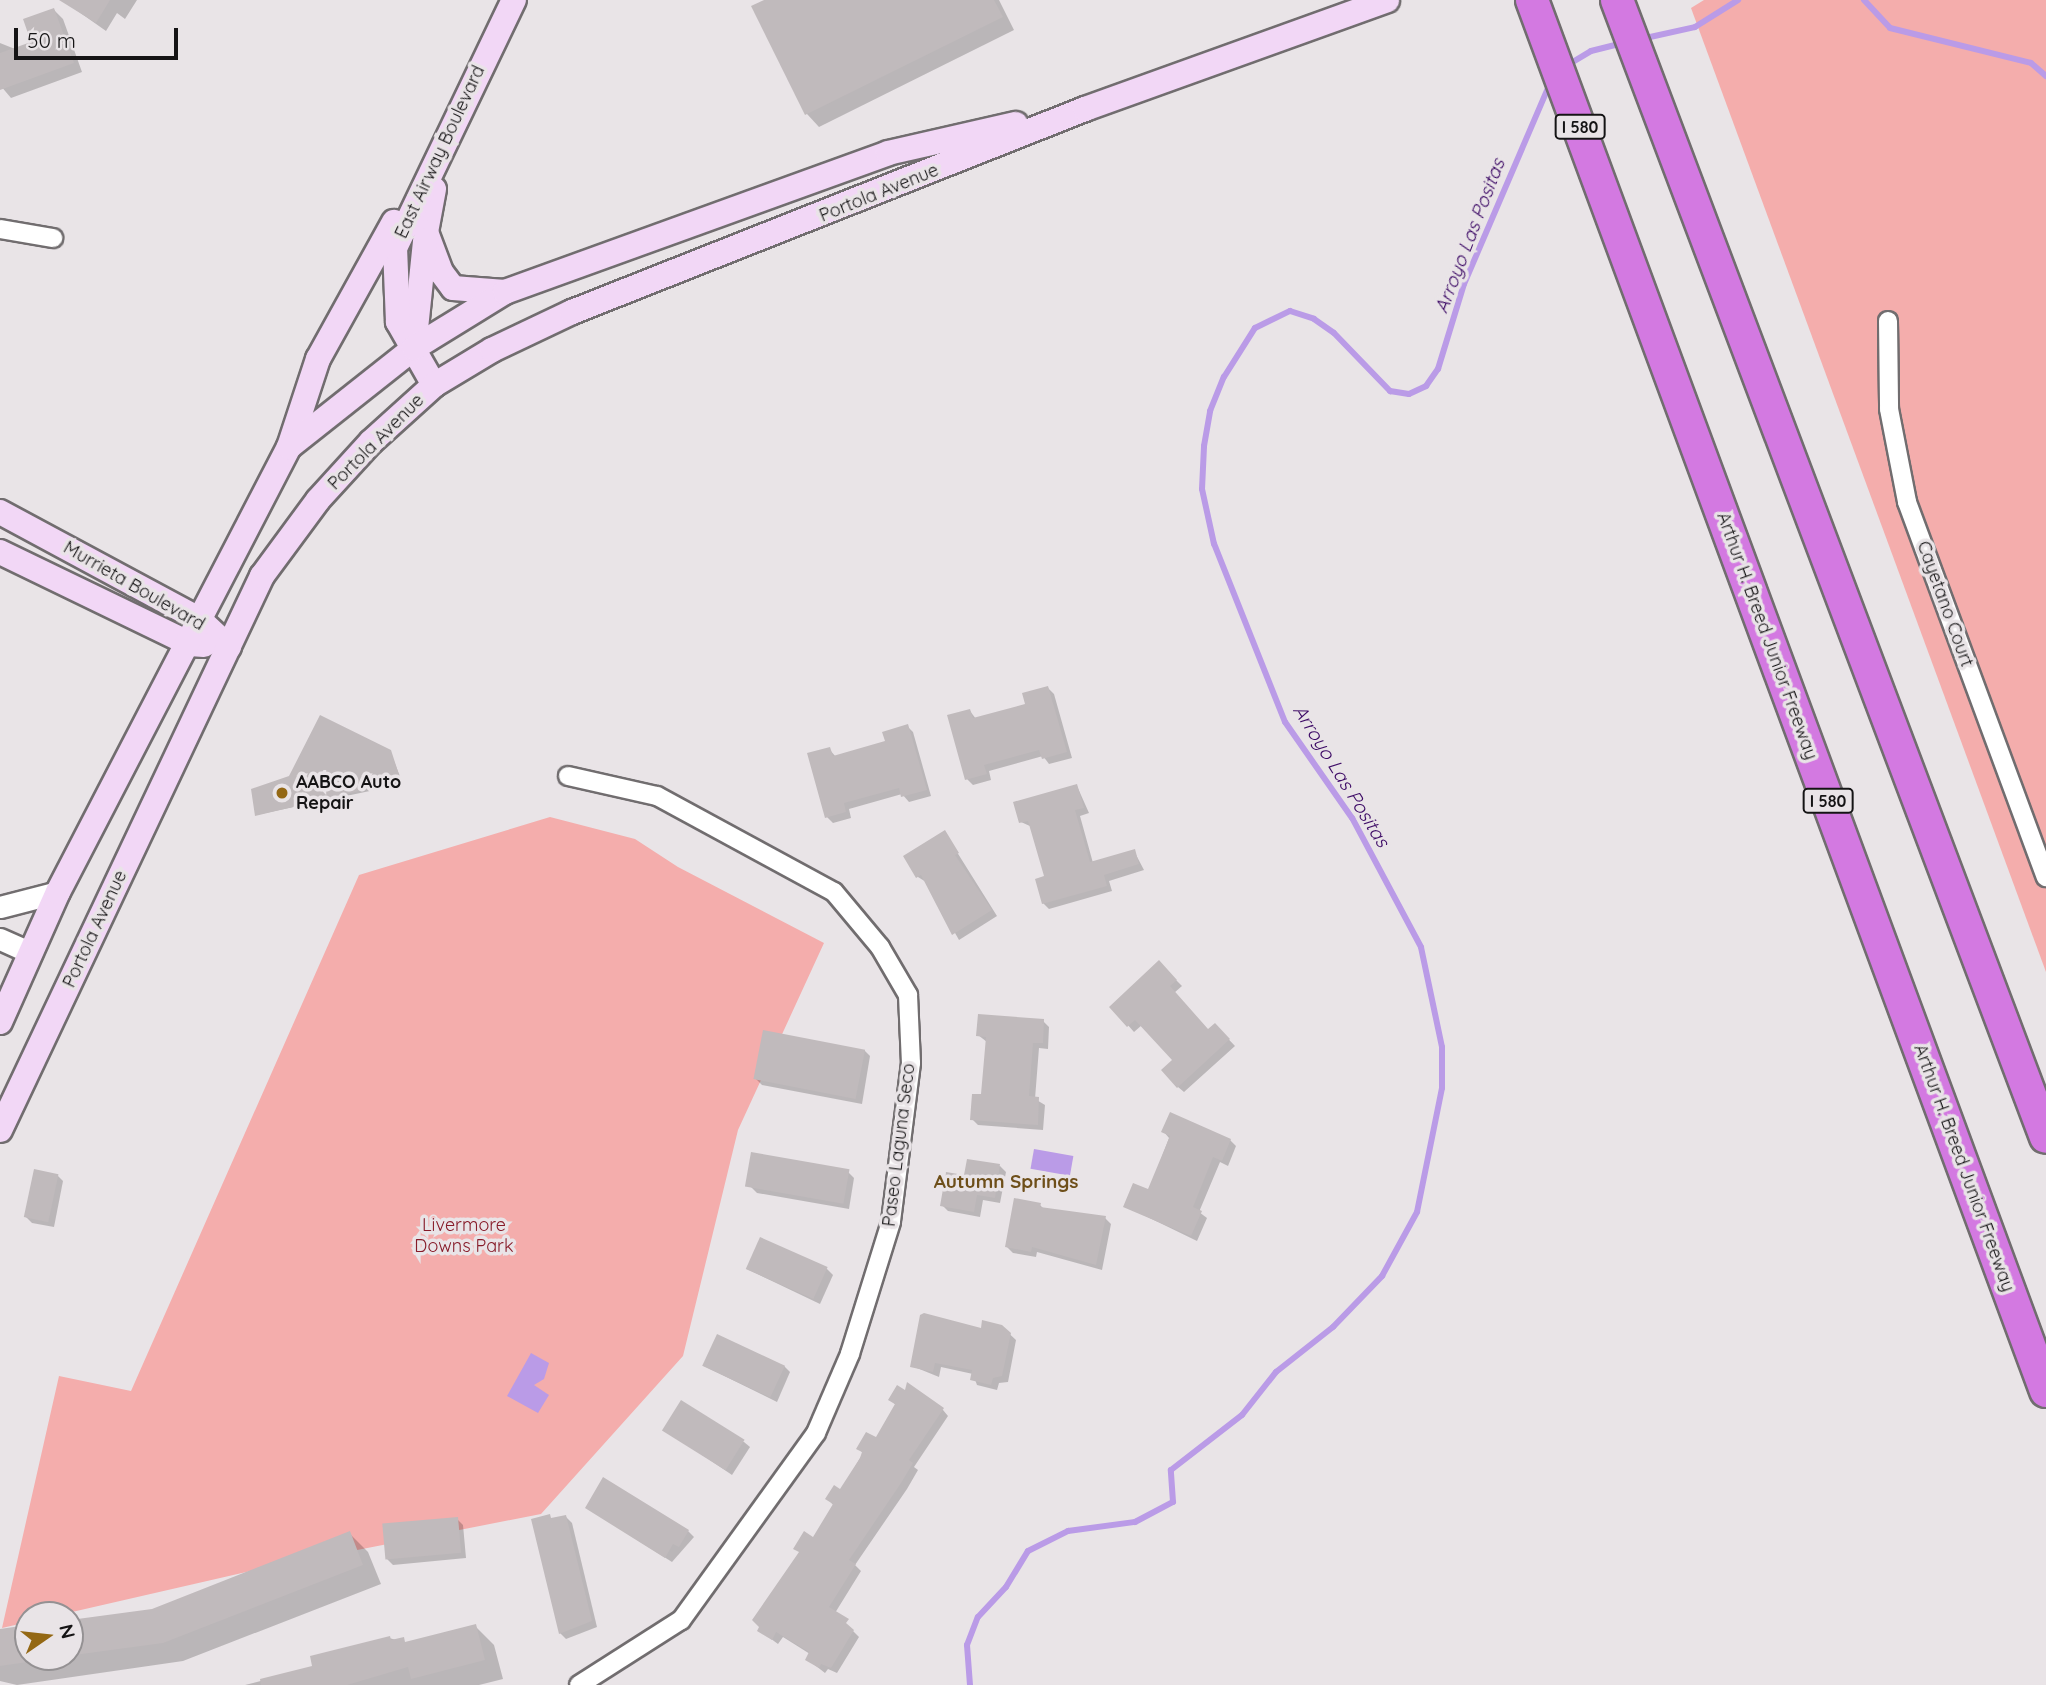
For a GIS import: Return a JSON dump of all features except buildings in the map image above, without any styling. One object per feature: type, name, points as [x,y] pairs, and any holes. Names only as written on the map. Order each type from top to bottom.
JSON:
[{"type":"highway","name":"Arthur H. Breed Junior Freeway","points":[[1532,0],[2046,1391]]},
{"type":"highway","points":[[1618,3],[2046,1137]]},
{"type":"main road","name":"East Airway Boulevard","points":[[434,385],[398,322],[395,248],[514,0]]},
{"type":"main road","name":"Portola Avenue","points":[[0,1130],[262,576],[312,506],[371,442],[434,385],[492,350],[572,312],[1085,109],[1387,0]]},
{"type":"main road","name":"Portola Avenue","points":[[0,1022],[58,892],[190,644],[199,619],[289,447],[414,348],[505,292],[888,153],[1085,109]]},
{"type":"main road","name":"East Airway Boulevard","points":[[414,348],[426,232],[453,126]]},
{"type":"main road","points":[[289,447],[318,359],[359,281],[453,126]]},
{"type":"main road","points":[[426,232],[433,258],[453,288],[505,292]]},
{"type":"main road","name":"Murrieta Boulevard","points":[[0,512],[199,619],[229,647]]},
{"type":"main road","name":"Murrieta Boulevard","points":[[0,552],[190,644],[229,647]]},
{"type":"street","points":[[0,229],[53,238]]},
{"type":"street","name":"Cayetano Court","points":[[1888,321],[1889,409],[1895,457],[1907,502],[2046,877]]},
{"type":"street","name":"Paseo Laguna Seco","points":[[568,776],[657,796],[834,892],[880,947],[908,995],[911,1063],[891,1222],[850,1354],[816,1433],[681,1620],[579,1685]]},
{"type":"street","points":[[0,907],[58,892]]},
{"type":"street","points":[[0,939],[31,953]]},
{"type":"green space","points":[[1704,0],[2046,0],[2046,972],[1691,8]]},
{"type":"green space","name":"Livermore Downs Park","points":[[550,817],[635,839],[678,867],[824,943],[738,1130],[683,1356],[541,1514],[255,1570],[84,1609],[84,1601],[14,1601],[14,1625],[2,1628],[59,1376],[131,1391],[359,875]]},
{"type":"shaded area","points":[[1034,1149],[1073,1156],[1070,1176],[1031,1169]]},
{"type":"shaded area","points":[[531,1353],[549,1363],[544,1379],[534,1385],[549,1395],[538,1413],[507,1396]]},
{"type":"waterway","name":"Arroyo Las Positas","points":[[1641,39],[1695,27],[1738,0]]},
{"type":"waterway","points":[[1864,0],[1890,28],[2031,63],[2046,76]]},
{"type":"waterway","name":"Arroyo Las Positas","points":[[1566,66],[1591,51],[1623,43]]},
{"type":"waterway","name":"Arroyo Las Positas","points":[[970,1685],[967,1645],[978,1617],[1006,1587],[1028,1551],[1068,1531],[1135,1522],[1173,1502],[1171,1470],[1242,1415],[1276,1372],[1333,1327],[1382,1276],[1417,1212],[1442,1088],[1442,1047],[1421,947],[1352,818],[1285,722],[1214,544],[1202,489],[1204,446],[1210,411],[1224,377],[1255,328],[1290,311],[1314,319],[1334,333],[1390,391],[1409,394],[1426,386],[1438,369],[1464,284],[1551,81]]},
{"type":"place","name":"AABCO Auto Repair","points":[[282,793]]},
{"type":"district","name":"Autumn Springs","points":[[1006,1182]]}]
